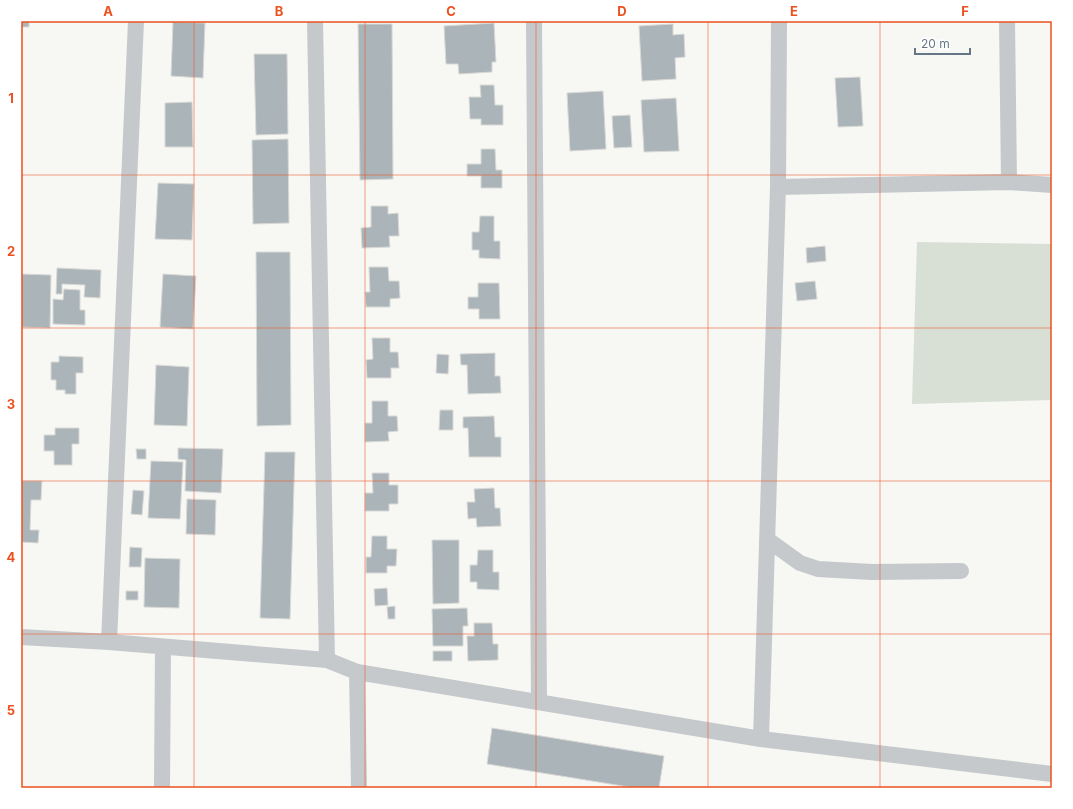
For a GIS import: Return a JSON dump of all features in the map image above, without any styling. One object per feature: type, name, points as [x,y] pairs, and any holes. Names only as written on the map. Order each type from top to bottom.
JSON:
[{"type":"street","points":[[109,642],[136,21]]},
{"type":"street","points":[[315,21],[328,660]]},
{"type":"street","points":[[534,21],[539,701]]},
{"type":"street","points":[[761,739],[778,187],[779,21]]},
{"type":"street","points":[[1006,21],[1009,182]]},
{"type":"street","points":[[778,187],[1009,182],[1052,185]]},
{"type":"street","points":[[768,540],[800,563],[818,569],[872,572],[961,571]]},
{"type":"street","points":[[21,637],[109,642],[163,648],[328,660],[357,672],[761,739],[1052,774]]},
{"type":"street","points":[[162,788],[163,648]]},
{"type":"street","points":[[357,672],[358,788]]},
{"type":"shaded area","points":[[917,242],[1052,244],[1052,400],[912,404]]},
{"type":"building","points":[[21,21],[29,21],[29,27],[21,27]]},
{"type":"building","points":[[173,22],[205,23],[203,78],[171,76]]},
{"type":"building","points":[[494,23],[496,62],[492,62],[492,72],[459,74],[458,64],[446,64],[444,26]]},
{"type":"building","points":[[358,24],[392,24],[393,179],[360,180]]},
{"type":"building","points":[[673,24],[673,35],[684,34],[685,57],[675,58],[676,79],[642,81],[639,26]]},
{"type":"building","points":[[254,54],[287,54],[288,134],[256,135]]},
{"type":"building","points":[[860,77],[863,126],[838,127],[835,78]]},
{"type":"building","points":[[480,85],[494,85],[495,105],[503,105],[503,125],[481,125],[481,119],[470,119],[469,97],[481,97]]},
{"type":"building","points":[[603,91],[606,149],[570,151],[567,93]]},
{"type":"building","points":[[676,98],[679,151],[644,152],[641,100]]},
{"type":"building","points":[[192,102],[193,147],[165,147],[165,103]]},
{"type":"building","points":[[630,115],[632,147],[614,148],[612,116]]},
{"type":"building","points":[[288,139],[289,223],[253,224],[252,140]]},
{"type":"building","points":[[481,149],[495,149],[496,170],[502,170],[502,188],[481,188],[481,176],[467,176],[467,164],[481,164]]},
{"type":"building","points":[[158,183],[194,184],[192,240],[155,239]]},
{"type":"building","points":[[371,206],[388,206],[388,214],[398,213],[399,236],[389,236],[390,247],[362,248],[361,228],[371,227]]},
{"type":"building","points":[[480,216],[494,216],[494,241],[500,241],[500,259],[479,258],[479,250],[472,250],[472,232],[479,232]]},
{"type":"building","points":[[825,246],[826,261],[807,263],[806,248]]},
{"type":"building","points":[[256,252],[290,252],[291,425],[257,426]]},
{"type":"building","points":[[369,267],[388,267],[389,281],[399,281],[400,298],[390,299],[390,307],[366,307],[365,292],[370,292]]},
{"type":"building","points":[[57,268],[101,270],[100,298],[84,297],[85,285],[62,284],[62,294],[56,294]]},
{"type":"building","points":[[21,274],[51,275],[50,328],[21,327]]},
{"type":"building","points":[[163,274],[196,276],[193,329],[160,327]]},
{"type":"building","points":[[815,281],[817,299],[797,301],[795,283]]},
{"type":"building","points":[[478,283],[499,283],[500,319],[479,319],[479,309],[468,309],[468,297],[478,297]]},
{"type":"building","points":[[64,289],[80,290],[80,310],[85,310],[85,325],[53,324],[53,299],[63,300]]},
{"type":"building","points":[[372,338],[390,338],[390,352],[398,352],[399,368],[391,368],[391,378],[367,378],[366,360],[373,359]]},
{"type":"building","points":[[495,353],[495,376],[500,376],[501,393],[468,394],[467,365],[461,365],[460,354]]},
{"type":"building","points":[[437,354],[449,355],[448,374],[436,373]]},
{"type":"building","points":[[59,356],[83,357],[83,373],[76,373],[76,394],[65,394],[65,390],[56,390],[56,380],[51,380],[51,362],[59,362]]},
{"type":"building","points":[[156,365],[189,367],[187,426],[154,425]]},
{"type":"building","points":[[372,401],[388,401],[388,416],[397,416],[398,431],[388,432],[389,441],[365,442],[365,423],[372,423]]},
{"type":"building","points":[[440,410],[453,410],[453,430],[439,430]]},
{"type":"building","points":[[494,416],[495,437],[501,437],[501,457],[469,457],[468,428],[463,428],[463,417]]},
{"type":"building","points":[[55,428],[79,428],[79,444],[72,444],[72,465],[54,465],[54,451],[44,451],[44,435],[55,435]]},
{"type":"building","points":[[178,448],[223,449],[221,493],[185,491],[186,460],[178,459]]},
{"type":"building","points":[[136,449],[146,449],[146,459],[137,459]]},
{"type":"building","points":[[265,452],[295,452],[290,619],[260,618]]},
{"type":"building","points":[[151,461],[183,462],[180,519],[148,518]]},
{"type":"building","points":[[372,473],[389,473],[389,485],[398,485],[398,504],[389,504],[389,511],[365,511],[365,493],[373,493]]},
{"type":"building","points":[[21,481],[42,481],[41,500],[31,500],[30,530],[39,530],[38,543],[21,542]]},
{"type":"building","points":[[494,488],[495,508],[500,508],[501,526],[477,527],[476,518],[468,519],[467,502],[475,502],[474,489]]},
{"type":"building","points":[[133,490],[144,491],[142,515],[131,514]]},
{"type":"building","points":[[187,499],[216,500],[215,535],[186,534]]},
{"type":"building","points":[[372,536],[387,536],[387,549],[397,549],[396,566],[387,566],[387,573],[366,573],[366,557],[371,557]]},
{"type":"building","points":[[432,540],[459,540],[459,603],[433,604]]},
{"type":"building","points":[[130,547],[142,548],[141,567],[129,567]]},
{"type":"building","points":[[478,550],[493,550],[493,572],[499,572],[499,590],[477,589],[477,582],[470,582],[470,565],[477,565]]},
{"type":"building","points":[[145,558],[180,559],[179,608],[144,607]]},
{"type":"building","points":[[387,588],[388,605],[375,606],[374,589]]},
{"type":"building","points":[[126,591],[138,591],[138,600],[126,600]]},
{"type":"building","points":[[395,606],[395,619],[388,619],[387,607]]},
{"type":"building","points":[[467,608],[468,626],[463,626],[463,646],[433,646],[432,609]]},
{"type":"building","points":[[474,623],[492,623],[493,644],[498,644],[498,660],[468,661],[467,636],[474,636]]},
{"type":"building","points":[[433,651],[452,651],[452,661],[433,661]]},
{"type":"building","points":[[492,728],[664,756],[659,788],[635,788],[487,764]]}]
